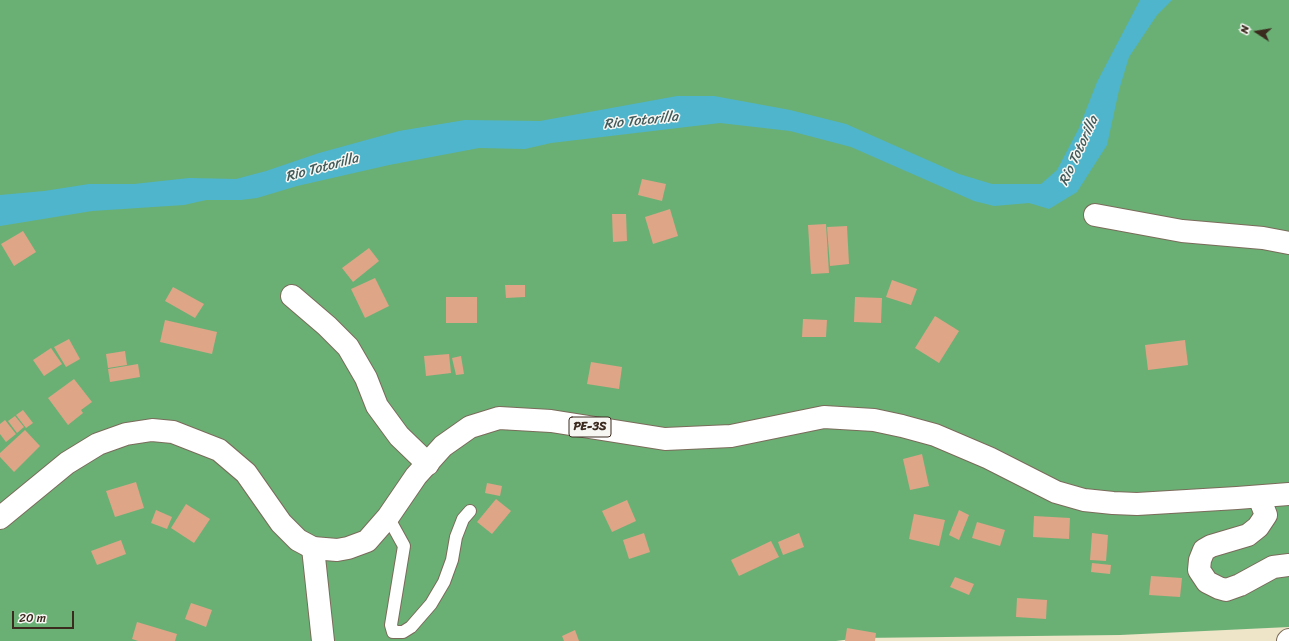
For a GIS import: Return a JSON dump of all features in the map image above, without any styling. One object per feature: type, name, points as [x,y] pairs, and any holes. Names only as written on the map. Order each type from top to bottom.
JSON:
[{"type":"main road","points":[[1095,214],[1182,231],[1263,238],[1289,243]]},
{"type":"main road","points":[[292,296],[327,326],[348,347],[366,378],[377,406],[399,436],[428,464]]},
{"type":"main road","name":"PE-3S","points":[[0,518],[67,463],[98,444],[126,434],[152,430],[173,432],[219,450],[246,473],[281,523],[298,540],[313,548],[337,550],[348,548],[367,541],[388,517],[416,476],[443,446],[470,427],[499,418],[551,421],[665,440],[731,436],[824,417],[874,420],[935,435],[989,458],[1056,492],[1084,500],[1137,504],[1289,494]]},
{"type":"main road","points":[[1259,497],[1266,515],[1258,527],[1248,535],[1211,546],[1204,550],[1200,560],[1199,570],[1207,582],[1218,588],[1226,590],[1240,585],[1273,567],[1289,565]]},
{"type":"main road","points":[[313,548],[323,641]]},
{"type":"lane","points":[[388,517],[404,546],[391,625],[393,632],[403,632],[411,627],[431,604],[444,582],[452,560],[456,537],[463,520],[470,511]]},
{"type":"green space","points":[[0,0],[1289,0],[1289,627],[1120,635],[859,638],[836,641],[0,641]]},
{"type":"water","name":"Rio Totorilla","points":[[1140,0],[1172,0],[1157,15],[1129,57],[1119,90],[1107,145],[1077,192],[1049,209],[1029,203],[994,206],[974,201],[851,147],[790,131],[720,123],[551,143],[525,149],[479,148],[389,165],[297,186],[257,198],[241,200],[206,200],[184,205],[92,211],[0,226],[0,195],[44,191],[89,184],[134,184],[189,178],[236,179],[266,171],[319,153],[399,131],[465,120],[540,121],[677,96],[714,96],[790,110],[846,124],[959,174],[992,184],[1041,184],[1057,170],[1079,128],[1097,82]]},
{"type":"building","points":[[642,179],[666,184],[662,201],[638,195]]},
{"type":"building","points":[[670,209],[678,236],[653,244],[645,217]]},
{"type":"building","points":[[612,214],[626,214],[627,241],[613,242]]},
{"type":"building","points":[[826,224],[829,273],[811,274],[808,225]]},
{"type":"building","points":[[847,226],[849,264],[830,266],[827,227]]},
{"type":"building","points":[[23,231],[36,252],[14,266],[1,244]]},
{"type":"building","points":[[369,248],[379,261],[353,282],[342,268]]},
{"type":"building","points":[[375,278],[389,306],[365,318],[351,289]]},
{"type":"building","points":[[892,280],[917,289],[911,305],[886,297]]},
{"type":"building","points":[[505,285],[525,285],[525,297],[506,298]]},
{"type":"building","points":[[173,287],[204,304],[195,318],[165,301]]},
{"type":"building","points":[[446,297],[477,297],[477,323],[446,323]]},
{"type":"building","points":[[855,297],[882,298],[881,323],[854,322]]},
{"type":"building","points":[[935,316],[959,331],[939,363],[915,348]]},
{"type":"building","points":[[803,319],[827,320],[826,337],[802,337]]},
{"type":"building","points":[[165,320],[217,332],[212,354],[160,342]]},
{"type":"building","points":[[69,339],[80,359],[66,367],[54,347]]},
{"type":"building","points":[[1185,340],[1188,365],[1148,370],[1145,345]]},
{"type":"building","points":[[51,348],[62,364],[44,376],[33,360]]},
{"type":"building","points":[[125,351],[127,365],[108,368],[106,354]]},
{"type":"building","points":[[449,354],[451,373],[426,376],[424,356]]},
{"type":"building","points":[[461,356],[464,374],[456,375],[452,358]]},
{"type":"building","points":[[591,362],[622,367],[619,389],[587,384]]},
{"type":"building","points":[[138,364],[140,377],[110,382],[108,369]]},
{"type":"building","points":[[74,379],[92,402],[81,410],[83,413],[68,425],[48,398]]},
{"type":"building","points":[[23,410],[33,423],[26,428],[16,415]]},
{"type":"building","points":[[15,416],[24,427],[17,433],[8,421]]},
{"type":"building","points":[[5,420],[16,434],[6,442],[0,434],[0,424]]},
{"type":"building","points":[[25,430],[40,446],[14,472],[0,457],[0,453]]},
{"type":"building","points":[[922,454],[929,486],[910,490],[903,459]]},
{"type":"building","points":[[136,482],[144,508],[115,517],[106,491]]},
{"type":"building","points":[[487,483],[502,486],[500,496],[485,493]]},
{"type":"building","points":[[496,499],[511,511],[492,534],[477,522]]},
{"type":"building","points":[[627,500],[636,521],[612,532],[602,511]]},
{"type":"building","points":[[186,504],[210,519],[194,543],[171,528]]},
{"type":"building","points":[[156,510],[172,517],[167,529],[151,523]]},
{"type":"building","points":[[959,510],[969,515],[959,540],[949,535]]},
{"type":"building","points":[[914,514],[945,520],[939,546],[909,539]]},
{"type":"building","points":[[1034,516],[1070,518],[1069,539],[1033,537]]},
{"type":"building","points":[[977,522],[1005,530],[1000,546],[972,538]]},
{"type":"building","points":[[644,533],[650,552],[629,559],[623,540]]},
{"type":"building","points":[[799,533],[804,547],[783,555],[778,542]]},
{"type":"building","points":[[1092,533],[1108,535],[1106,561],[1090,560]]},
{"type":"building","points":[[121,540],[126,554],[97,565],[91,551]]},
{"type":"building","points":[[771,541],[779,557],[739,576],[731,560]]},
{"type":"building","points":[[1092,563],[1111,565],[1110,574],[1091,572]]},
{"type":"building","points":[[1151,576],[1182,578],[1180,597],[1149,595]]},
{"type":"building","points":[[955,577],[974,584],[969,595],[950,587]]},
{"type":"building","points":[[1017,598],[1047,600],[1046,619],[1016,617]]},
{"type":"building","points":[[191,603],[212,610],[206,627],[185,619]]},
{"type":"building","points":[[137,622],[177,634],[175,641],[138,641],[132,639]]},
{"type":"building","points":[[847,628],[876,633],[875,641],[845,641]]},
{"type":"building","points":[[575,630],[579,641],[564,641],[562,636]]}]
